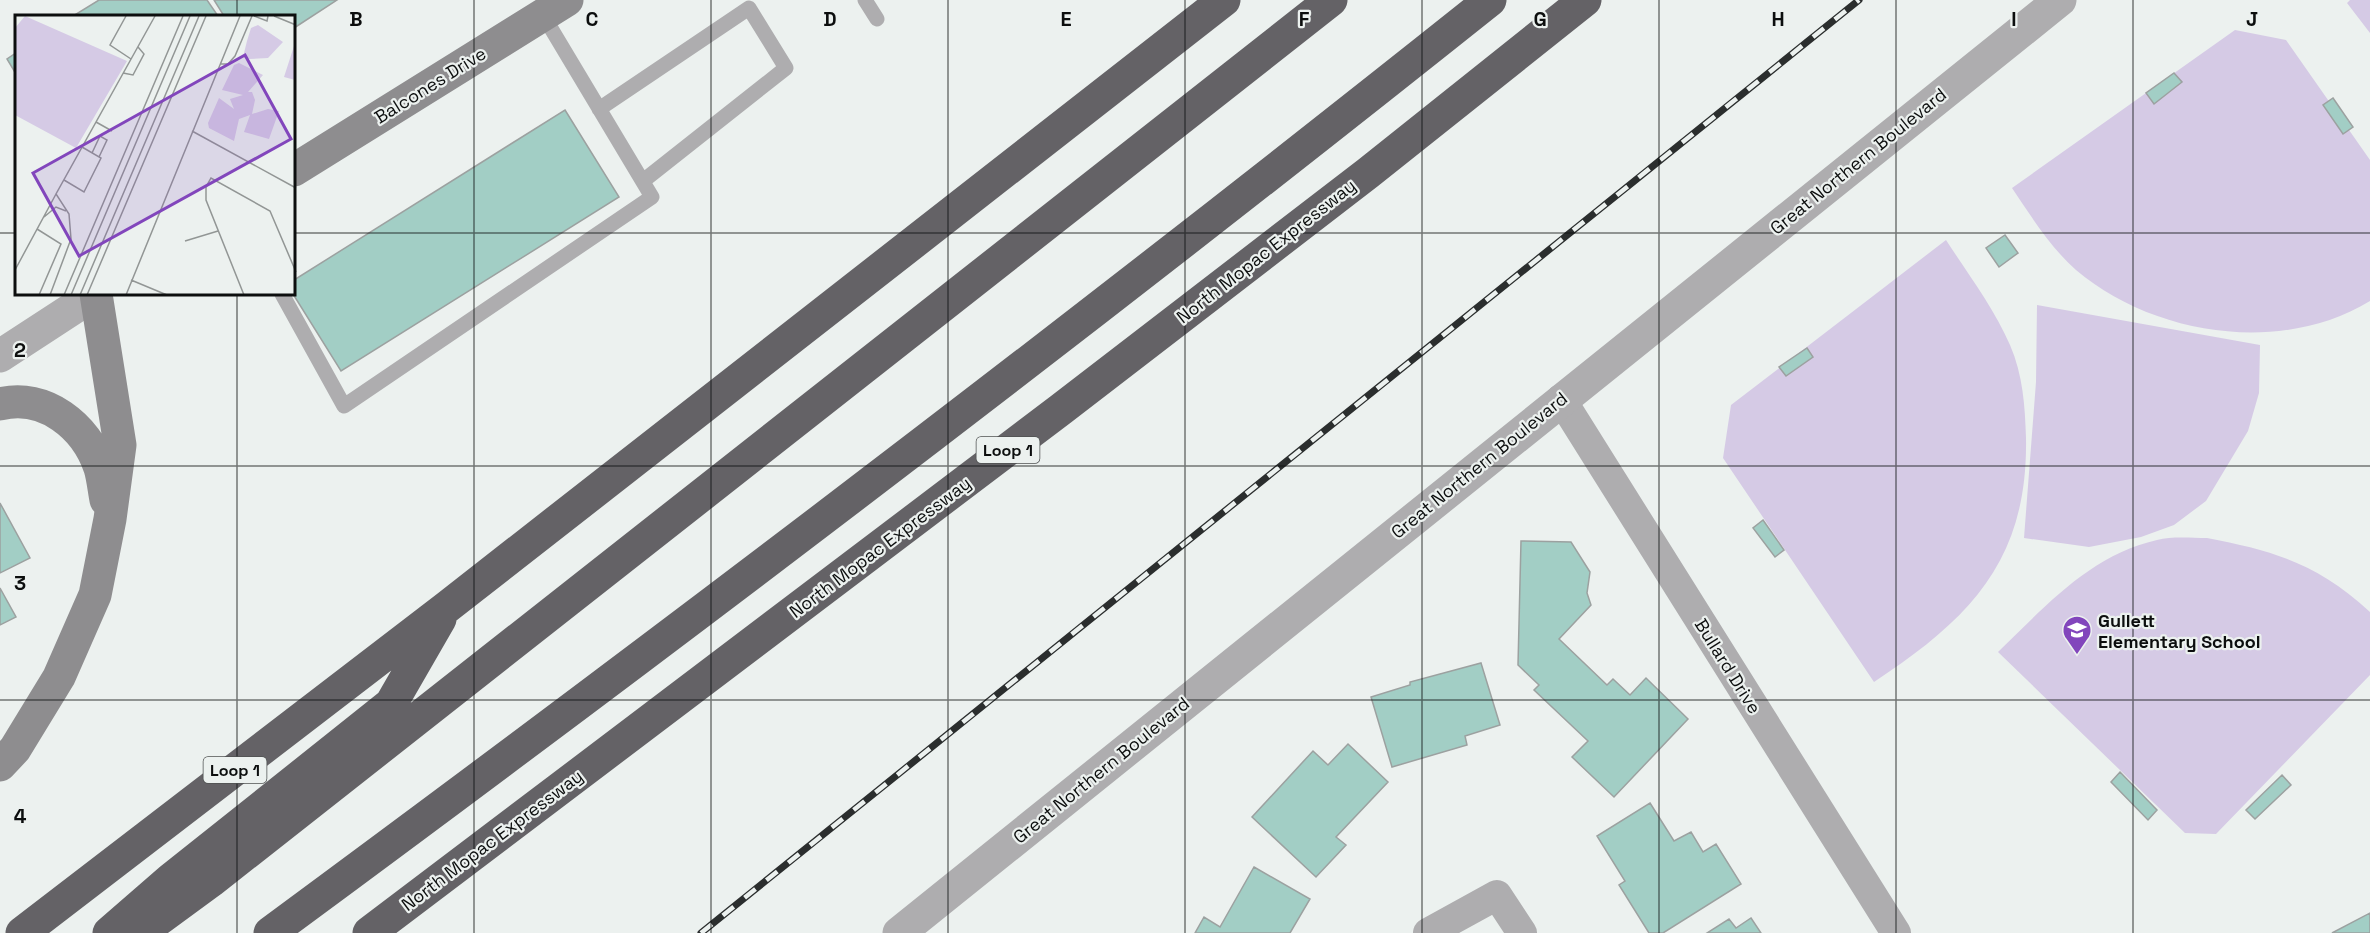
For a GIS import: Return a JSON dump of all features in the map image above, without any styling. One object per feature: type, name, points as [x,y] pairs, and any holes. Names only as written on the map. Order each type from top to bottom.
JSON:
[{"type":"highway","name":"Loop 1","points":[[22,933],[447,607],[1224,0]]},
{"type":"highway","points":[[140,933],[211,881],[1331,0]]},
{"type":"highway","points":[[270,933],[543,732],[1004,383],[1490,0]]},
{"type":"highway","name":"North Mopac Expressway","points":[[369,933],[1060,410],[1368,173],[1585,0]]},
{"type":"highway","points":[[109,933],[170,880],[391,704],[447,607]]},
{"type":"highway","points":[[355,933],[423,891]]},
{"type":"main road","name":"Balcones Drive","points":[[296,169],[555,7]]},
{"type":"main road","points":[[0,765],[15,749],[59,677],[95,595],[110,519],[120,445],[96,296]]},
{"type":"main road","points":[[0,404],[35,404],[69,421],[89,445],[100,468],[110,519]]},
{"type":"street","name":"Great Northern Boulevard","points":[[899,933],[1560,399],[2060,0]]},
{"type":"street","points":[[0,356],[93,296]]},
{"type":"street","name":"Bullard Drive","points":[[1560,399],[1896,933]]},
{"type":"street","points":[[1428,933],[1497,895],[1522,933]]},
{"type":"lane","points":[[865,0],[877,19]]},
{"type":"lane","points":[[283,296],[344,406],[652,197],[599,109],[555,7]]},
{"type":"lane","points":[[599,109],[749,8],[786,68],[644,182]]},
{"type":"shaded area","points":[[2350,0],[2370,0],[2370,33],[2347,3]]},
{"type":"shaded area","points":[[2235,30],[2286,40],[2370,160],[2370,301],[2335,318],[2298,328],[2259,332],[2219,330],[2180,323],[2142,310],[2107,292],[2076,270],[2049,241],[2012,188]]},
{"type":"shaded area","points":[[1946,240],[1996,318],[2014,356],[2021,379],[2025,414],[2024,481],[2017,519],[2004,552],[1987,582],[1965,609],[1939,634],[1874,682],[1723,458],[1731,405]]},
{"type":"shaded area","points":[[2037,305],[2260,345],[2259,393],[2248,431],[2206,501],[2174,525],[2141,537],[2089,547],[2024,538],[2036,382]]},
{"type":"shaded area","points":[[2207,538],[2275,554],[2314,571],[2370,612],[2370,675],[2216,834],[2185,833],[1998,652],[2070,585],[2110,558],[2133,547],[2163,539]]},
{"type":"building","points":[[99,0],[207,0],[217,15],[75,15]]},
{"type":"building","points":[[214,0],[337,0],[296,27],[296,15],[223,15]]},
{"type":"building","points":[[15,54],[15,72],[7,59]]},
{"type":"building","points":[[2174,73],[2182,82],[2154,104],[2146,93]]},
{"type":"building","points":[[2333,98],[2353,127],[2343,134],[2323,105]]},
{"type":"building","points":[[565,110],[619,197],[341,371],[294,296],[296,279]]},
{"type":"building","points":[[2005,235],[2018,253],[1999,267],[1986,248]]},
{"type":"building","points":[[1807,348],[1813,357],[1786,376],[1779,367]]},
{"type":"building","points":[[0,503],[30,558],[0,573]]},
{"type":"building","points":[[1763,520],[1784,550],[1775,557],[1753,528]]},
{"type":"building","points":[[1521,541],[1571,542],[1590,572],[1587,593],[1591,605],[1559,639],[1607,685],[1613,679],[1630,695],[1646,678],[1688,719],[1614,797],[1572,757],[1588,741],[1534,690],[1539,685],[1518,665]]},
{"type":"building","points":[[0,588],[16,617],[0,625]]},
{"type":"building","points":[[1481,663],[1500,725],[1465,736],[1467,745],[1392,767],[1371,697],[1410,685],[1410,682]]},
{"type":"building","points":[[1348,744],[1388,782],[1336,837],[1346,845],[1316,877],[1252,817],[1313,751],[1328,765]]},
{"type":"building","points":[[2120,772],[2157,810],[2148,820],[2111,782]]},
{"type":"building","points":[[2282,775],[2291,785],[2255,819],[2246,810]]},
{"type":"building","points":[[1650,803],[1674,841],[1691,832],[1703,852],[1716,844],[1741,884],[1663,933],[1649,933],[1619,885],[1625,881],[1597,836]]},
{"type":"building","points":[[1254,867],[1310,899],[1290,933],[1195,933],[1204,917],[1220,927]]},
{"type":"building","points":[[2370,913],[2370,933],[2332,933]]},
{"type":"building","points":[[1751,918],[1761,933],[1707,933],[1729,919],[1736,928]]},
{"type":"railway","points":[[701,933],[1859,0]]},
{"type":"place","name":"Gullett Elementary School","points":[[2077,656]]}]
